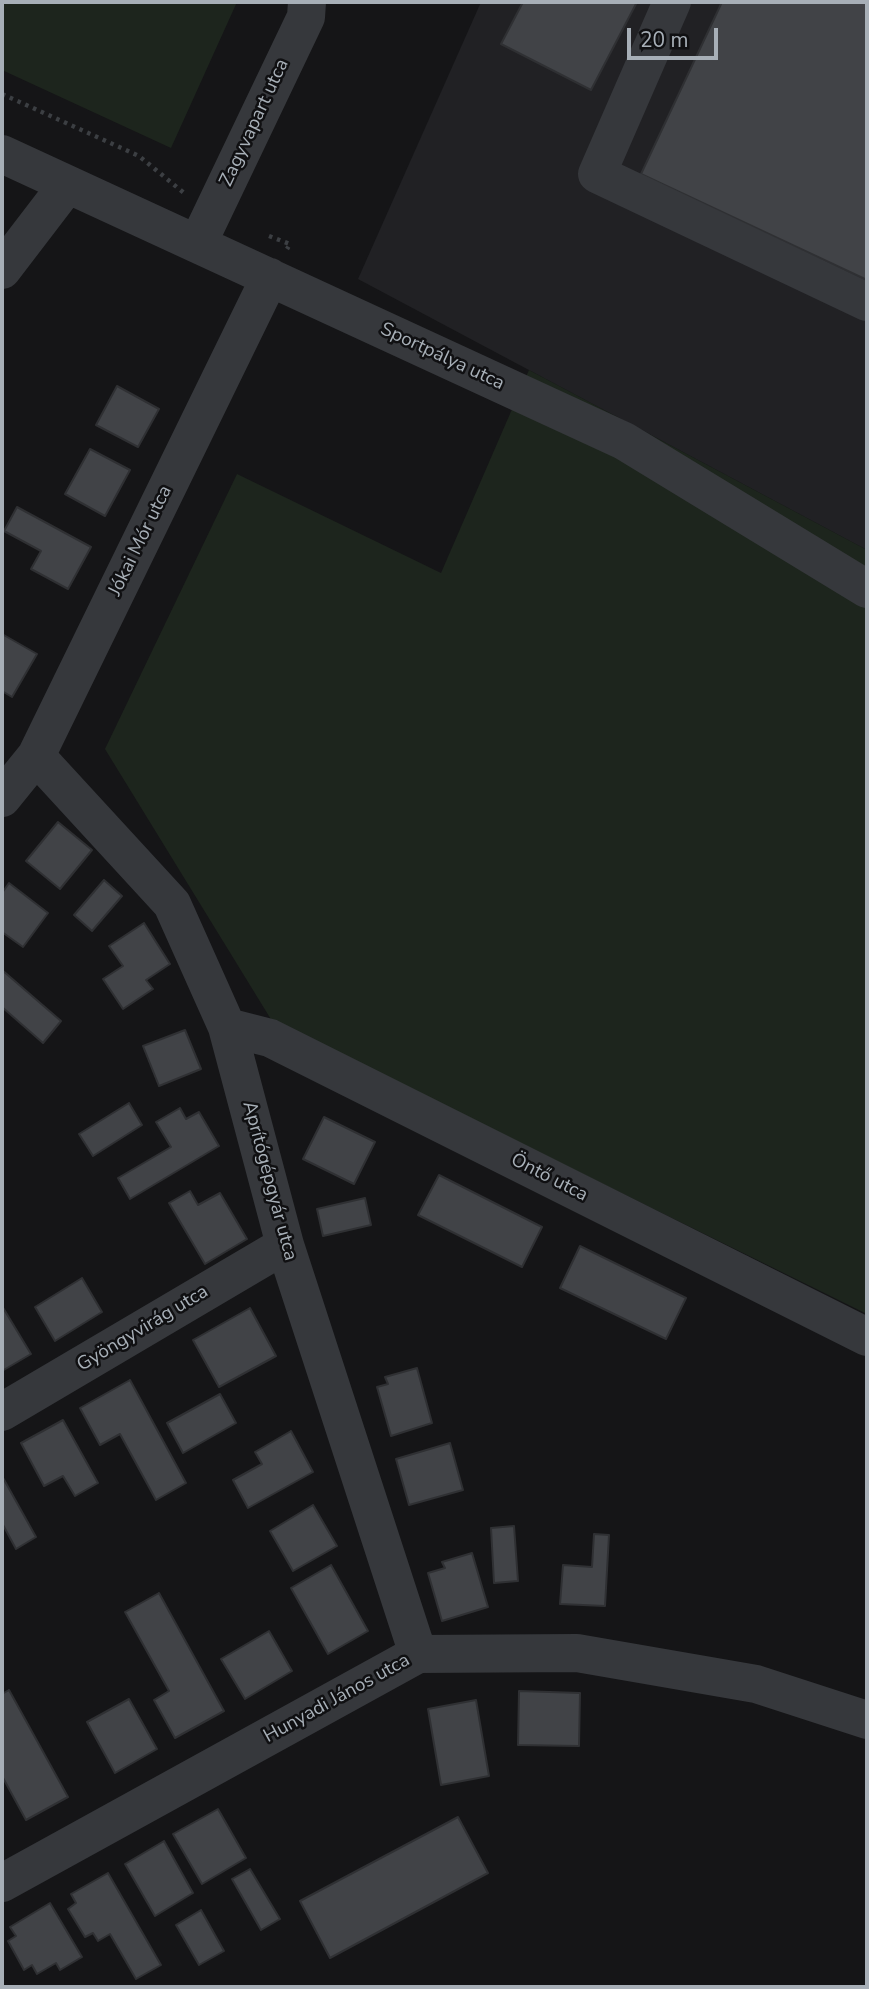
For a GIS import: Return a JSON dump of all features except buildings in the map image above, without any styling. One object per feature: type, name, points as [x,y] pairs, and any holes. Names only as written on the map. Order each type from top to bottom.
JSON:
[{"type":"street","name":"Zagyvapart utca","points":[[205,229],[306,17],[307,2]]},
{"type":"street","points":[[672,2],[597,174],[867,302]]},
{"type":"street","name":"Sportpálya utca","points":[[2,154],[67,186],[205,229],[270,277],[624,441],[867,589]]},
{"type":"street","points":[[2,270],[67,186]]},
{"type":"street","name":"Jókai Mór utca","points":[[2,798],[36,756],[270,277]]},
{"type":"street","name":"Aprítógépgyár utca","points":[[36,756],[172,904],[227,1027],[285,1245],[418,1654]]},
{"type":"street","name":"Öntő utca","points":[[227,1027],[270,1038],[867,1337]]},
{"type":"street","name":"Gyöngyvirág utca","points":[[2,1412],[285,1245]]},
{"type":"street","name":"Hunyadi János utca","points":[[2,1884],[418,1654],[577,1653],[756,1684],[867,1720]]},
{"type":"path","points":[[2,94],[139,156],[205,229]]},
{"type":"path","points":[[268,236],[290,244],[270,277]]},
{"type":"shaded area","points":[[2,2],[237,2],[171,148],[2,70]]},
{"type":"shaded area","points":[[481,2],[867,2],[867,550],[358,279]]},
{"type":"shaded area","points":[[529,370],[867,550],[867,1314],[272,1021],[105,749],[237,474],[441,573]]}]
